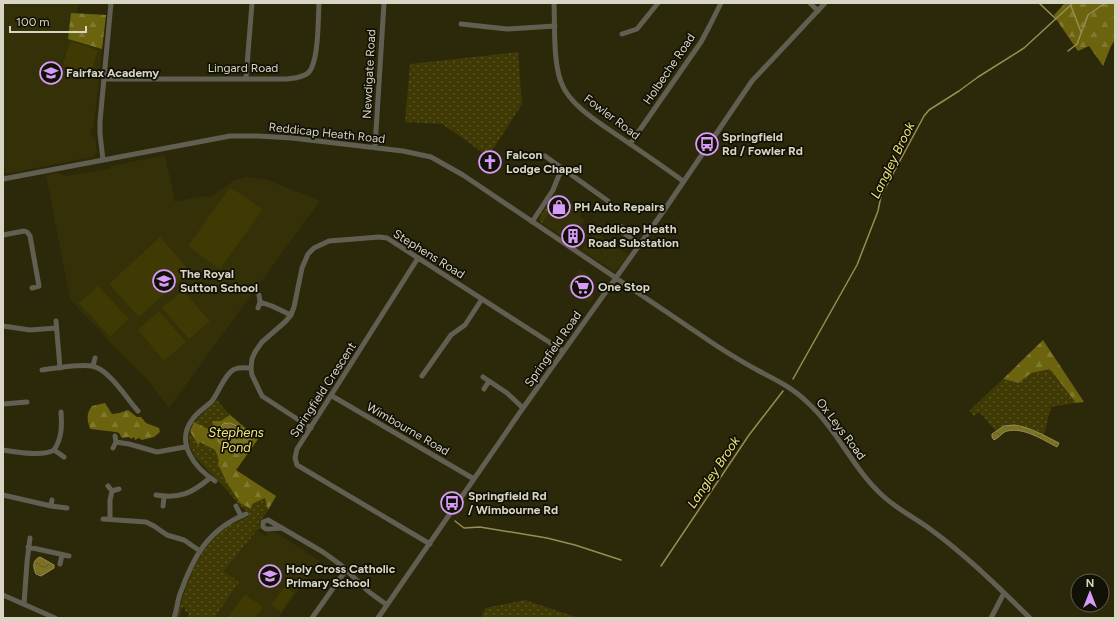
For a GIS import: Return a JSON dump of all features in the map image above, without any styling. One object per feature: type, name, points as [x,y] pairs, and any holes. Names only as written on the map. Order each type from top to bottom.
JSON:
[{"type":"street","points":[[103,160],[100,131],[111,3]]},
{"type":"street","points":[[246,78],[252,3]]},
{"type":"street","name":"Lingard Road","points":[[104,79],[301,77],[309,71],[315,61],[319,3]]},
{"type":"street","name":"Newdigate Road","points":[[375,147],[384,3]]},
{"type":"street","name":"Fowler Road","points":[[554,3],[557,71],[561,83],[567,93],[577,104],[594,118],[683,181]]},
{"type":"street","points":[[622,34],[637,29],[658,3]]},
{"type":"street","name":"Holbeche Road","points":[[630,144],[701,42],[721,3]]},
{"type":"street","points":[[810,3],[818,11]]},
{"type":"street","name":"Springfield Road","points":[[378,618],[523,408],[640,244],[752,80],[825,3]]},
{"type":"street","points":[[461,24],[507,29],[555,26]]},
{"type":"street","name":"Reddicap Heath Road","points":[[3,179],[230,136],[292,138],[375,147],[421,154],[440,161],[469,179],[616,278]]},
{"type":"street","points":[[544,156],[608,200]]},
{"type":"street","points":[[532,222],[553,190],[563,169]]},
{"type":"street","points":[[622,227],[620,230],[640,244]]},
{"type":"street","points":[[3,234],[24,231],[30,236],[39,286],[32,288]]},
{"type":"street","name":"Stephens Road","points":[[251,368],[252,359],[262,342],[285,322],[294,307],[302,268],[308,254],[320,245],[338,240],[379,237],[387,238],[563,351]]},
{"type":"street","name":"Springfield Crescent","points":[[418,258],[295,454],[295,462],[297,465],[430,544]]},
{"type":"street","name":"Ox Leys Road","points":[[616,278],[740,361],[783,384],[807,401],[816,410],[866,478],[884,498],[936,533],[1030,618]]},
{"type":"street","points":[[258,308],[260,302],[259,295]]},
{"type":"street","points":[[422,376],[423,370],[451,335],[465,325],[482,299]]},
{"type":"street","points":[[260,302],[290,315]]},
{"type":"street","points":[[56,321],[60,368]]},
{"type":"street","points":[[3,326],[30,330],[56,328]]},
{"type":"street","points":[[93,366],[95,358]]},
{"type":"street","points":[[42,370],[93,366],[109,376],[127,404],[138,412]]},
{"type":"street","points":[[156,496],[174,497],[188,493],[212,479],[195,462],[186,446],[186,432],[192,419],[213,400],[230,372],[239,368],[251,368],[254,381],[262,396],[311,428]]},
{"type":"street","points":[[483,377],[507,393],[523,408]]},
{"type":"street","points":[[484,389],[489,381]]},
{"type":"street","name":"Wimbourne Road","points":[[332,396],[474,480]]},
{"type":"street","points":[[3,404],[27,402]]},
{"type":"street","points":[[3,450],[42,454],[54,450],[62,430],[58,418],[61,412]]},
{"type":"street","points":[[112,448],[116,442],[115,436]]},
{"type":"street","points":[[116,442],[157,452],[186,446]]},
{"type":"street","points":[[54,450],[64,457]]},
{"type":"street","points":[[108,486],[112,491]]},
{"type":"street","points":[[112,491],[119,489]]},
{"type":"street","points":[[110,520],[110,500],[112,491]]},
{"type":"street","points":[[3,495],[51,506],[67,508]]},
{"type":"street","points":[[163,506],[164,497]]},
{"type":"street","points":[[51,506],[52,500]]},
{"type":"street","points":[[174,618],[180,594],[200,551],[222,526],[243,515],[236,506]]},
{"type":"street","points":[[103,519],[146,522],[167,535],[184,540],[200,551]]},
{"type":"street","points":[[282,528],[323,552],[346,570],[369,592],[387,605]]},
{"type":"street","points":[[24,604],[30,538]]},
{"type":"street","points":[[28,547],[69,556]]},
{"type":"street","points":[[60,564],[62,555]]},
{"type":"street","points":[[312,618],[346,570]]},
{"type":"street","points":[[991,618],[1004,593]]},
{"type":"street","points":[[3,595],[24,604],[42,615],[55,618]]},
{"type":"shaded area","name":"Fairfax Academy","points":[[3,3],[78,3],[77,13],[106,15],[94,126],[91,129],[91,135],[95,138],[97,151],[93,157],[6,174],[3,161]]},
{"type":"shaded area","points":[[70,41],[98,50],[91,73],[63,65]]},
{"type":"shaded area","points":[[518,52],[522,104],[488,157],[442,124],[405,122],[410,64]]},
{"type":"shaded area","name":"The Royal Sutton School","points":[[165,155],[175,202],[203,196],[210,197],[233,181],[246,177],[268,180],[320,201],[169,408],[144,376],[119,352],[70,299],[46,175],[57,173],[66,176],[111,168],[111,166]]},
{"type":"shaded area","points":[[230,187],[263,209],[220,269],[188,246]]},
{"type":"shaded area","points":[[555,194],[560,196],[542,223],[540,221],[540,217]]},
{"type":"shaded area","points":[[560,196],[583,211],[579,216],[585,220],[575,236],[572,235],[568,241],[542,223]]},
{"type":"shaded area","points":[[595,232],[628,255],[615,272],[581,250]]},
{"type":"shaded area","points":[[160,237],[190,271],[139,317],[109,284]]},
{"type":"shaded area","points":[[580,269],[590,276],[592,294],[594,297],[590,303],[567,287]]},
{"type":"shaded area","points":[[98,286],[129,319],[110,337],[79,303]]},
{"type":"shaded area","points":[[183,290],[210,321],[189,339],[162,308]]},
{"type":"shaded area","points":[[159,311],[186,342],[164,361],[138,330]]},
{"type":"shaded area","points":[[1050,368],[1076,403],[1051,407],[1044,435],[1026,428],[1015,426],[1009,426],[996,431],[979,412],[974,416],[969,411],[1003,379],[1019,383],[1031,373]]},
{"type":"shaded area","points":[[217,400],[227,412],[258,439],[236,471],[276,496],[259,522],[260,528],[224,571],[239,582],[214,618],[187,618],[189,613],[182,607],[179,618],[177,618],[188,582],[199,558],[206,548],[223,529],[248,517],[247,511],[239,505],[227,490],[195,457],[191,447],[189,439],[193,425],[198,418]]},
{"type":"shaded area","name":"Holy Cross Catholic Primary School","points":[[257,530],[266,536],[268,532],[275,532],[320,561],[278,618],[214,618],[239,582],[224,571]]},
{"type":"shaded area","points":[[285,586],[294,593],[281,612],[271,605]]},
{"type":"shaded area","points":[[245,594],[263,607],[255,618],[227,618]]},
{"type":"shaded area","points":[[525,600],[579,618],[481,618],[485,608]]},
{"type":"green space","points":[[1065,3],[1115,3],[1115,40],[1103,66],[1089,46],[1078,51],[1056,19],[1054,15]]},
{"type":"green space","points":[[71,13],[106,15],[102,49],[68,39]]},
{"type":"green space","points":[[1043,340],[1084,402],[1076,403],[1050,369],[1031,373],[1019,383],[1003,379]]},
{"type":"green space","points":[[105,403],[112,414],[128,410],[137,417],[141,417],[146,423],[159,428],[160,432],[154,437],[142,440],[139,438],[135,440],[134,437],[131,439],[129,437],[122,438],[119,433],[116,432],[90,429],[88,417],[90,409],[92,406]]},
{"type":"green space","points":[[230,415],[258,439],[236,470],[276,496],[268,510],[265,498],[252,504],[251,509],[240,503],[226,481],[218,464],[219,459],[215,450],[200,442],[198,445],[190,431],[194,422],[214,432],[212,421],[221,421]]},
{"type":"water","name":"Stephens Pond","points":[[230,423],[248,431],[252,442],[246,453],[230,452],[218,441],[218,432],[223,424]]},
{"type":"water","points":[[1014,425],[1032,430],[1059,443],[1057,447],[1027,432],[1013,430],[1004,432],[994,440],[992,437],[992,434],[1004,426]]},
{"type":"water","points":[[40,557],[54,565],[54,568],[41,576],[36,574],[34,569],[34,562]]},
{"type":"waterway","points":[[1039,3],[1056,19]]},
{"type":"waterway","name":"Langley Brook","points":[[793,379],[857,265],[878,211],[881,196],[924,116],[929,110],[1024,48],[1073,3]]},
{"type":"waterway","points":[[1068,51],[1077,44],[1088,15],[1105,3]]},
{"type":"waterway","points":[[1071,6],[1081,32]]},
{"type":"waterway","name":"Langley Brook","points":[[661,566],[749,435],[783,391]]},
{"type":"waterway","points":[[455,521],[464,528],[480,527],[547,538],[575,545],[621,560]]},
{"type":"place","name":"Fairfax Academy","points":[[51,73]]},
{"type":"place","name":"Springfield Rd / Fowler Rd","points":[[707,144]]},
{"type":"place","name":"Falcon Lodge Chapel","points":[[490,162]]},
{"type":"place","name":"PH Auto Repairs","points":[[559,207]]},
{"type":"place","name":"Reddicap Heath Road Substation","points":[[573,236]]},
{"type":"place","name":"The Royal Sutton School","points":[[164,281]]},
{"type":"place","name":"One Stop","points":[[582,287]]},
{"type":"place","name":"Springfield Rd / Wimbourne Rd","points":[[452,503]]},
{"type":"place","name":"Holy Cross Catholic Primary School","points":[[270,576]]}]
